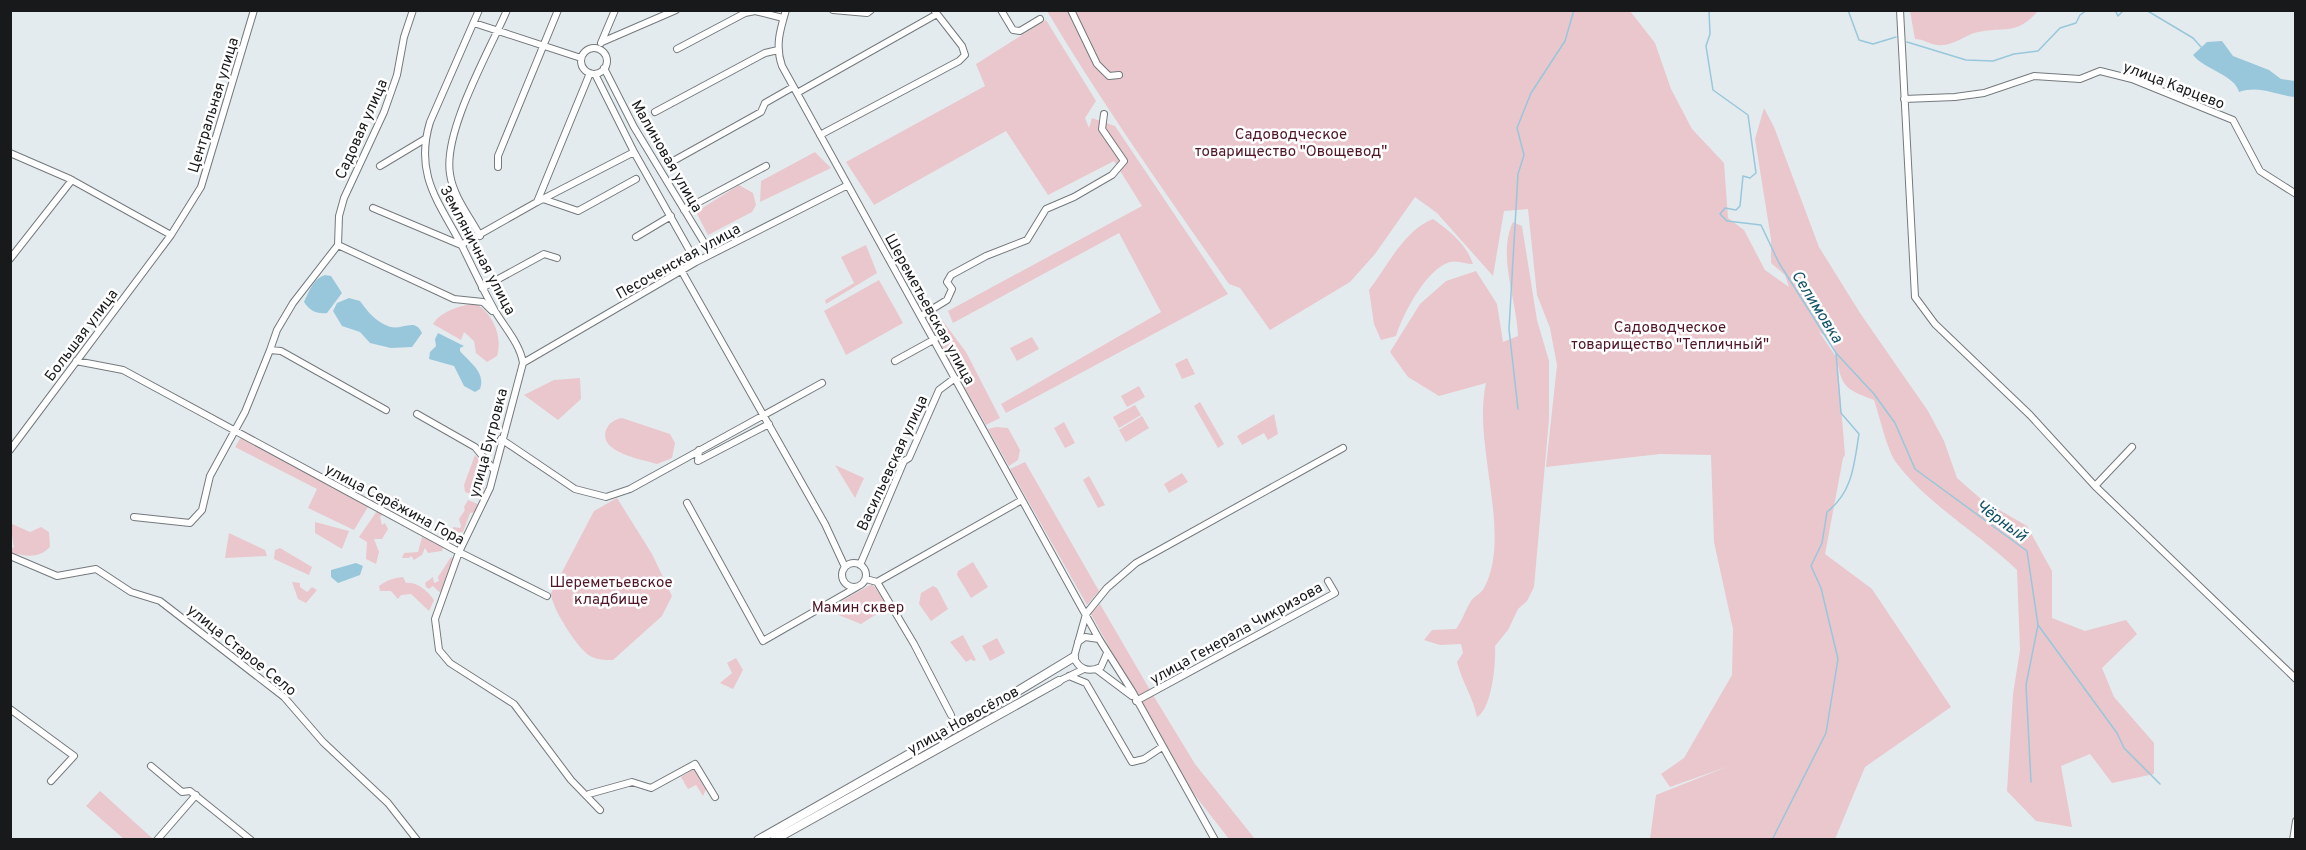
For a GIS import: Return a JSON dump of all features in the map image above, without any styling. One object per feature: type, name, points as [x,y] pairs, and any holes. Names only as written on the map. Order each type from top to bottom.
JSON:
[{"type":"main road","name":"улица Новосёлов","points":[[758,840],[985,711],[1074,657]]},
{"type":"main road","name":"улица Новосёлов","points":[[774,840],[1059,681]]},
{"type":"street","name":"Центральная улица","points":[[171,235],[202,184],[254,10]]},
{"type":"street","name":"Садовая улица","points":[[338,245],[339,216],[344,198],[375,133],[397,75],[412,10]]},
{"type":"street","name":"Земляничная улица","points":[[479,10],[425,139],[428,179],[433,195],[461,244],[482,288],[519,349],[523,363]]},
{"type":"street","name":"Земляничная улица","points":[[480,236],[453,186],[450,172],[450,149],[458,122],[507,10]]},
{"type":"street","points":[[498,167],[498,156],[558,10]]},
{"type":"street","points":[[474,23],[581,58],[589,49],[600,50],[615,10]]},
{"type":"street","points":[[602,42],[676,10]]},
{"type":"street","points":[[678,49],[745,13],[755,10],[783,18]]},
{"type":"street","name":"Шереметьевская улица","points":[[786,10],[779,33],[778,50],[782,66],[1099,639]]},
{"type":"street","points":[[833,10],[867,13],[871,10]]},
{"type":"street","points":[[1001,10],[1013,30],[1020,31],[1040,19]]},
{"type":"street","points":[[1071,10],[1097,64],[1109,76],[1119,75]]},
{"type":"street","points":[[1900,10],[1915,297],[1935,324],[2030,415],[2095,486],[2295,679]]},
{"type":"street","points":[[675,160],[760,112],[765,103],[795,90],[935,12],[962,46],[965,55],[958,61],[820,135]]},
{"type":"street","name":"Малиновая улица","points":[[600,50],[605,56],[604,68],[637,132],[711,254]]},
{"type":"street","points":[[655,112],[765,53],[778,50]]},
{"type":"street","name":"Малиновая улица","points":[[581,58],[584,69],[592,73],[696,262]]},
{"type":"street","points":[[540,201],[592,73],[604,68]]},
{"type":"street","name":"улица Карцево","points":[[1904,99],[1955,97],[1984,93],[2034,76],[2080,79],[2100,71],[2132,79],[2233,120],[2260,171],[2295,194]]},
{"type":"street","points":[[921,316],[947,300],[952,289],[947,282],[951,275],[986,256],[1026,240],[1046,208],[1074,197],[1112,175],[1124,161],[1102,129],[1104,114]]},
{"type":"street","points":[[380,166],[425,139]]},
{"type":"street","points":[[373,208],[461,244],[480,236],[540,201],[634,152]]},
{"type":"street","points":[[10,153],[72,180],[171,235]]},
{"type":"street","points":[[684,210],[766,166]]},
{"type":"street","points":[[540,201],[578,211],[636,179]]},
{"type":"street","points":[[10,259],[72,180]]},
{"type":"street","name":"Песоченская улица","points":[[523,363],[681,270],[848,185]]},
{"type":"street","points":[[636,237],[671,216]]},
{"type":"street","name":"Большая улица","points":[[10,450],[171,235]]},
{"type":"street","points":[[134,517],[190,523],[198,518],[210,476],[233,430],[245,412],[277,330],[293,303],[338,245],[454,300],[483,302],[498,315]]},
{"type":"street","points":[[482,288],[544,254],[557,258]]},
{"type":"street","points":[[681,270],[825,524],[845,567]]},
{"type":"street","points":[[895,361],[935,339]]},
{"type":"street","points":[[270,350],[281,351],[386,410]]},
{"type":"street","name":"улица Серёжина Гора","points":[[76,361],[123,370],[459,552],[547,596]]},
{"type":"street","name":"улица Бугровка","points":[[523,363],[485,503],[459,552],[435,619],[439,650],[450,663],[514,704],[571,780],[600,810]]},
{"type":"street","name":"Васильевская улица","points":[[860,565],[904,461],[909,459],[937,393],[955,378]]},
{"type":"street","points":[[501,439],[575,489],[606,497],[630,489],[822,383]]},
{"type":"street","points":[[417,414],[475,447],[494,470]]},
{"type":"street","points":[[699,450],[698,461],[769,424]]},
{"type":"street","points":[[2095,486],[2132,447]]},
{"type":"street","points":[[1162,747],[1144,759],[1132,762],[1086,683],[1085,670],[1074,657],[1086,614],[1107,588],[1136,563],[1343,448]]},
{"type":"street","points":[[866,579],[878,582],[1022,500]]},
{"type":"street","points":[[687,503],[763,640],[857,587],[866,579],[866,571],[860,565],[852,563],[845,567],[842,574],[844,582],[857,587]]},
{"type":"street","name":"улица Старое Село","points":[[10,556],[57,576],[96,569],[131,592],[160,601],[179,614],[284,697],[323,742],[387,803],[417,840]]},
{"type":"street","name":"улица Генерала Чикризова","points":[[1137,701],[1335,593],[1328,581]]},
{"type":"street","points":[[878,582],[951,715]]},
{"type":"street","points":[[1078,643],[1090,637],[1099,639],[1215,839]]},
{"type":"street","points":[[1085,670],[1096,669],[1104,663],[1107,653]]},
{"type":"street","points":[[1096,669],[1137,701]]},
{"type":"street","name":"улица Новосёлов","points":[[1059,681],[1085,670]]},
{"type":"street","points":[[1069,676],[1086,683]]},
{"type":"street","points":[[10,709],[74,756],[51,781]]},
{"type":"street","points":[[589,794],[632,782],[651,788],[695,764],[715,797]]},
{"type":"street","points":[[151,766],[182,792],[190,791],[196,795],[251,840]]},
{"type":"street","points":[[157,840],[196,795]]},
{"type":"street","points":[[2293,840],[2295,821]]},
{"type":"green space","points":[[1910,10],[2038,11],[2016,27],[1978,32],[1943,45],[1915,39]]},
{"type":"green space","points":[[1047,11],[1630,11],[1655,43],[1671,89],[1692,129],[1724,163],[1728,218],[1744,230],[1765,270],[1789,287],[1785,275],[1771,263],[1771,239],[1755,139],[1764,108],[1774,127],[1819,247],[1860,313],[1928,411],[1944,441],[1957,478],[1982,500],[2027,526],[2052,571],[2052,618],[2085,631],[2126,620],[2137,634],[2102,668],[2114,697],[2154,743],[2154,774],[2112,783],[2090,754],[2061,766],[2072,827],[2036,821],[2007,791],[2013,694],[2020,650],[2017,570],[1925,494],[1898,465],[1887,443],[1874,400],[1850,389],[1844,383],[1837,359],[1845,455],[1825,554],[1872,589],[1951,707],[1865,767],[1835,839],[1650,839],[1656,795],[1729,766],[1670,787],[1661,774],[1684,758],[1732,675],[1733,629],[1714,542],[1711,455],[1660,454],[1546,467],[1557,365],[1550,328],[1537,295],[1528,209],[1504,211],[1493,276],[1437,213],[1415,197],[1375,254],[1350,282],[1270,330],[1240,288],[1229,284],[1158,183]],"holes":[[[1819,332],[1827,337],[1835,349],[1837,358]]]},
{"type":"green space","points":[[1046,20],[1096,101],[1085,118],[1089,128],[1092,118],[1115,126],[1228,294],[1006,413],[1001,404],[1161,312],[1119,233],[953,323],[948,311],[1142,206],[1114,161],[1048,195],[1006,131],[874,205],[846,162],[985,86],[976,64]]},
{"type":"green space","points":[[815,152],[831,168],[760,202],[761,181]]},
{"type":"green space","points":[[739,185],[753,193],[756,205],[752,212],[708,235],[696,212]]},
{"type":"green space","points":[[1433,219],[1457,239],[1467,251],[1473,264],[1450,262],[1432,273],[1410,305],[1396,336],[1381,340],[1374,324],[1369,290],[1413,231]]},
{"type":"green space","points":[[1513,222],[1522,226],[1537,320],[1549,361],[1549,419],[1534,587],[1527,601],[1518,609],[1508,630],[1495,646],[1490,696],[1477,717],[1457,662],[1463,653],[1461,644],[1440,645],[1424,640],[1432,630],[1456,629],[1471,601],[1484,588],[1492,566],[1495,542],[1494,516],[1483,407],[1486,383],[1439,396],[1408,377],[1390,352],[1420,304],[1446,281],[1476,271],[1497,304],[1503,342],[1518,336],[1507,263],[1509,235]]},
{"type":"green space","points":[[866,245],[877,273],[826,304],[825,300],[854,283],[841,257]]},
{"type":"green space","points":[[879,280],[903,323],[846,355],[824,311]]},
{"type":"green space","points":[[475,303],[491,319],[499,341],[497,356],[487,362],[476,353],[474,341],[464,332],[461,340],[433,324],[446,312]]},
{"type":"green space","points":[[942,320],[966,352],[1000,418],[986,425],[928,323]]},
{"type":"green space","points":[[1032,337],[1039,349],[1017,361],[1010,348]]},
{"type":"green space","points":[[1187,358],[1195,374],[1182,379],[1175,364]]},
{"type":"green space","points":[[580,378],[581,399],[558,420],[524,395],[554,380]]},
{"type":"green space","points":[[1139,386],[1145,397],[1127,407],[1121,396]]},
{"type":"green space","points":[[1200,402],[1224,444],[1218,448],[1194,406]]},
{"type":"green space","points":[[1135,405],[1141,415],[1119,428],[1113,417]]},
{"type":"green space","points":[[1274,414],[1278,434],[1268,440],[1264,433],[1242,445],[1237,436]]},
{"type":"green space","points":[[1142,416],[1149,428],[1126,442],[1119,430]]},
{"type":"green space","points":[[622,418],[670,434],[675,443],[672,458],[657,464],[631,457],[614,449],[605,436],[607,428],[613,421]]},
{"type":"green space","points":[[1064,422],[1075,443],[1065,448],[1054,428]]},
{"type":"green space","points":[[1008,428],[1020,450],[1018,460],[1009,466],[988,429]]},
{"type":"green space","points":[[241,437],[368,507],[354,530],[308,508],[317,489],[235,447]]},
{"type":"green space","points":[[475,455],[482,465],[484,475],[481,498],[465,492],[464,485]]},
{"type":"green space","points":[[1025,462],[1099,591],[1087,605],[1010,469]]},
{"type":"green space","points":[[835,465],[864,478],[855,498]]},
{"type":"green space","points":[[1182,473],[1188,482],[1169,493],[1164,484]]},
{"type":"green space","points":[[1089,476],[1105,505],[1098,508],[1083,480]]},
{"type":"green space","name":"Шереметьевское кладбище","points":[[617,498],[652,554],[672,596],[662,616],[613,660],[604,660],[590,656],[578,645],[555,608],[551,593],[594,511]]},
{"type":"green space","points":[[468,500],[480,505],[477,512],[470,513],[463,532],[452,533],[453,527],[460,528],[461,526],[459,519]]},
{"type":"green space","points":[[377,511],[383,514],[380,517],[382,525],[385,523],[388,529],[382,539],[374,539],[379,552],[376,564],[366,559],[367,542],[359,537]]},
{"type":"green space","points":[[315,522],[349,531],[342,549],[315,533]]},
{"type":"green space","points":[[10,523],[30,532],[41,527],[49,532],[50,547],[37,555],[11,553],[11,547],[14,548]]},
{"type":"green space","points":[[229,533],[265,550],[267,556],[225,558]]},
{"type":"green space","points":[[422,537],[444,545],[442,551],[428,553],[425,548],[422,555],[414,560],[411,556],[402,558],[404,553],[418,552]]},
{"type":"green space","points":[[280,548],[312,567],[309,575],[274,559],[275,550]]},
{"type":"green space","points":[[451,557],[454,559],[444,590],[439,592],[433,586],[429,589],[426,587],[425,583],[433,577],[434,583],[439,581],[438,577]]},
{"type":"green space","points":[[973,562],[988,587],[971,598],[957,575],[958,571]]},
{"type":"green space","points":[[403,577],[406,583],[418,585],[434,600],[429,611],[411,594],[401,595],[398,599],[391,591],[380,591],[379,586],[385,582]]},
{"type":"green space","points":[[292,582],[300,583],[300,587],[307,592],[312,587],[317,590],[306,603],[298,599]]},
{"type":"green space","name":"Мамин сквер","points":[[872,584],[889,606],[861,624],[826,610]]},
{"type":"green space","points":[[933,586],[937,588],[948,609],[931,621],[919,604],[921,593]]},
{"type":"green space","points":[[1100,604],[1150,690],[1137,698],[1091,614]]},
{"type":"green space","points":[[963,635],[976,660],[971,659],[966,662],[950,642]]},
{"type":"green space","points":[[997,638],[1005,653],[990,661],[982,646]]},
{"type":"green space","points":[[736,658],[743,670],[733,689],[720,683],[732,673],[727,663]]},
{"type":"green space","points":[[1153,695],[1195,764],[1255,839],[1229,839],[1187,785],[1139,702]]},
{"type":"green space","points":[[696,768],[707,787],[703,796],[696,785],[688,789],[681,777]]},
{"type":"green space","points":[[100,791],[152,838],[124,839],[86,806]]},
{"type":"water","points":[[2222,41],[2233,56],[2269,70],[2281,79],[2295,81],[2295,97],[2261,90],[2239,92],[2232,81],[2193,55],[2207,42]]},
{"type":"water","points":[[325,275],[331,276],[342,293],[327,313],[320,313],[311,310],[304,302],[314,282]]},
{"type":"water","points":[[349,298],[360,301],[372,316],[383,324],[393,327],[411,325],[419,328],[422,333],[412,347],[391,348],[370,343],[360,332],[342,326],[333,311],[337,303]]},
{"type":"water","points":[[438,333],[464,346],[460,348],[460,351],[479,373],[480,389],[475,392],[464,386],[454,366],[429,359],[430,352],[436,346],[435,339]]},
{"type":"water","points":[[356,563],[363,566],[360,575],[338,583],[331,577],[331,570]]},
{"type":"waterway","points":[[1518,409],[1509,329],[1518,174],[1524,155],[1517,128],[1531,93],[1565,41],[1574,10]]},
{"type":"waterway","name":"Селимовка","points":[[1709,10],[1710,34],[1706,46],[1713,90],[1748,115],[1756,173],[1750,178],[1743,176],[1740,206],[1736,210],[1725,208],[1720,214],[1727,221],[1761,225],[1779,263],[1836,353],[1841,413],[1859,434],[1851,477],[1842,496],[1827,512],[1822,543],[1811,566],[1821,588],[1838,659],[1826,733],[1772,840]]},
{"type":"waterway","points":[[1848,10],[1859,40],[1873,44],[1896,37]]},
{"type":"waterway","points":[[1907,42],[1966,60],[1993,61],[2014,54],[2038,51],[2060,28],[2076,23],[2080,15],[2087,10]]},
{"type":"waterway","points":[[2115,10],[2118,16],[2124,10]]},
{"type":"waterway","points":[[2146,10],[2193,38],[2201,47]]},
{"type":"waterway","name":"Чёрный","points":[[1836,353],[1874,394],[1895,423],[1915,469],[2027,551],[2038,625],[2117,733],[2124,748],[2160,784]]},
{"type":"waterway","points":[[2031,782],[2026,685],[2038,625]]},
{"type":"park label","name":"Садоводческое товарищество \"Овощевод\"","points":[[1291,142]]},
{"type":"park label","name":"Садоводческое товарищество \"Тепличный\"","points":[[1670,336]]}]
